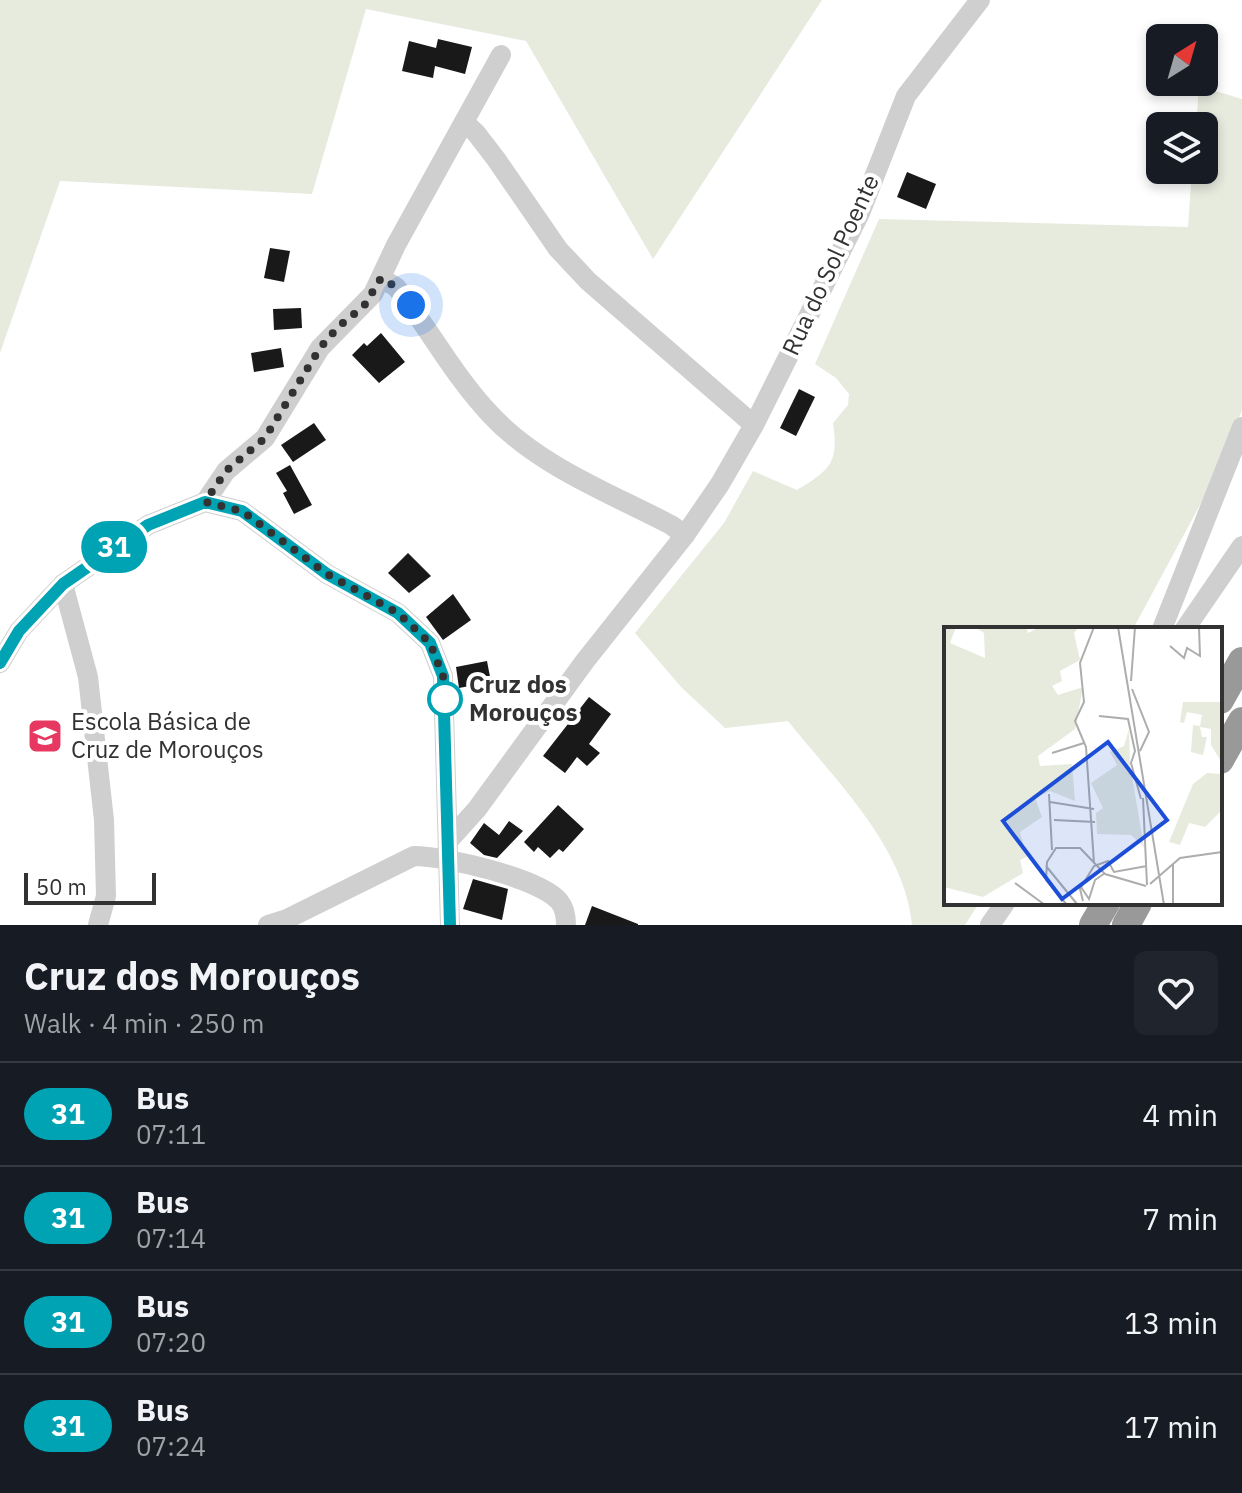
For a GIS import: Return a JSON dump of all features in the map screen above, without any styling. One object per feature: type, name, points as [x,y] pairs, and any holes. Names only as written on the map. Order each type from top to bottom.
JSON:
[{"type":"highway","points":[[1222,696],[1242,661]]},
{"type":"highway","points":[[1222,756],[1242,721]]},
{"type":"highway","points":[[1093,925],[1105,905]]},
{"type":"highway","points":[[1126,925],[1137,905]]},
{"type":"street","name":"Rua do Sol Poente","points":[[449,848],[585,661],[685,535],[720,484],[754,425],[860,213],[906,96],[980,0]]},
{"type":"street","points":[[0,663],[19,631],[63,584],[148,525],[205,502],[226,471],[265,438],[320,348],[338,327],[364,306],[501,55]]},
{"type":"street","points":[[464,122],[490,151],[558,249],[588,281],[754,425]]},
{"type":"street","points":[[381,278],[396,287],[475,397],[515,438],[542,457],[685,535]]},
{"type":"street","points":[[1163,627],[1242,427]]},
{"type":"street","points":[[205,502],[242,511],[327,574],[398,613],[430,643],[443,676],[450,925]]},
{"type":"street","points":[[1186,627],[1242,546]]},
{"type":"street","points":[[63,584],[88,677],[104,820],[106,896],[98,925]]},
{"type":"street","points":[[268,925],[287,919],[414,856],[449,848],[553,896],[561,903],[566,925]]},
{"type":"street","points":[[990,925],[1004,905]]},
{"type":"shaded area","points":[[0,0],[822,0],[653,259],[526,41],[366,9],[312,194],[60,181],[0,353]]},
{"type":"shaded area","points":[[1218,92],[1242,99],[1242,410],[1221,466],[1134,627],[944,627],[944,905],[978,905],[965,925],[912,925],[907,896],[882,842],[846,791],[788,721],[725,728],[681,687],[635,633],[724,523],[753,471],[797,490],[830,464],[835,448],[833,423],[848,405],[849,394],[836,378],[815,364],[879,219],[1188,227],[1191,184],[1218,184],[1218,112],[1197,112],[1198,96],[1218,96]]},
{"type":"building","points":[[438,39],[472,47],[465,74],[435,66],[433,78],[402,71],[409,41],[436,48]]},
{"type":"building","points":[[907,172],[936,184],[926,209],[897,197]]},
{"type":"building","points":[[270,248],[290,251],[284,282],[264,278]]},
{"type":"building","points":[[301,308],[302,328],[274,330],[273,309]]},
{"type":"building","points":[[381,333],[405,362],[379,383],[352,355]]},
{"type":"building","points":[[281,348],[284,367],[254,372],[251,353]]},
{"type":"building","points":[[799,389],[815,397],[796,436],[780,428]]},
{"type":"building","points":[[314,423],[326,440],[293,462],[281,445]]},
{"type":"building","points":[[290,465],[312,505],[294,514],[283,493],[287,491],[276,473]]},
{"type":"building","points":[[408,553],[431,576],[409,593],[388,573]]},
{"type":"building","points":[[453,594],[471,620],[443,640],[426,617]]},
{"type":"building","points":[[487,661],[491,682],[459,688],[456,667]]},
{"type":"building","points":[[589,697],[611,714],[589,744],[600,753],[587,766],[577,757],[565,773],[543,756]]},
{"type":"building","points":[[558,805],[584,829],[563,852],[559,849],[550,858],[538,847],[534,852],[524,842]]},
{"type":"building","points":[[509,821],[523,831],[497,858],[484,855],[470,843],[484,823],[499,835]]},
{"type":"building","points":[[473,879],[508,889],[502,920],[463,909]]},
{"type":"building","points":[[592,906],[638,924],[638,925],[585,925]]},
{"type":"bus line","name":"31","points":[[0,663],[19,631],[63,584],[148,525],[205,502],[242,511],[327,574],[398,613],[430,643],[443,676],[450,839],[450,925]]},
{"type":"place","name":"Cruz dos Morouços","points":[[445,699]]},
{"type":"place","name":"Escola Básica de Cruz de Morouços","points":[[45,736]]},
{"type":"route","points":[[411,305],[396,287],[381,278],[364,306],[338,327],[320,348],[265,438],[226,471],[205,502],[242,511],[327,574],[398,613],[430,643],[443,676],[445,699]]}]
